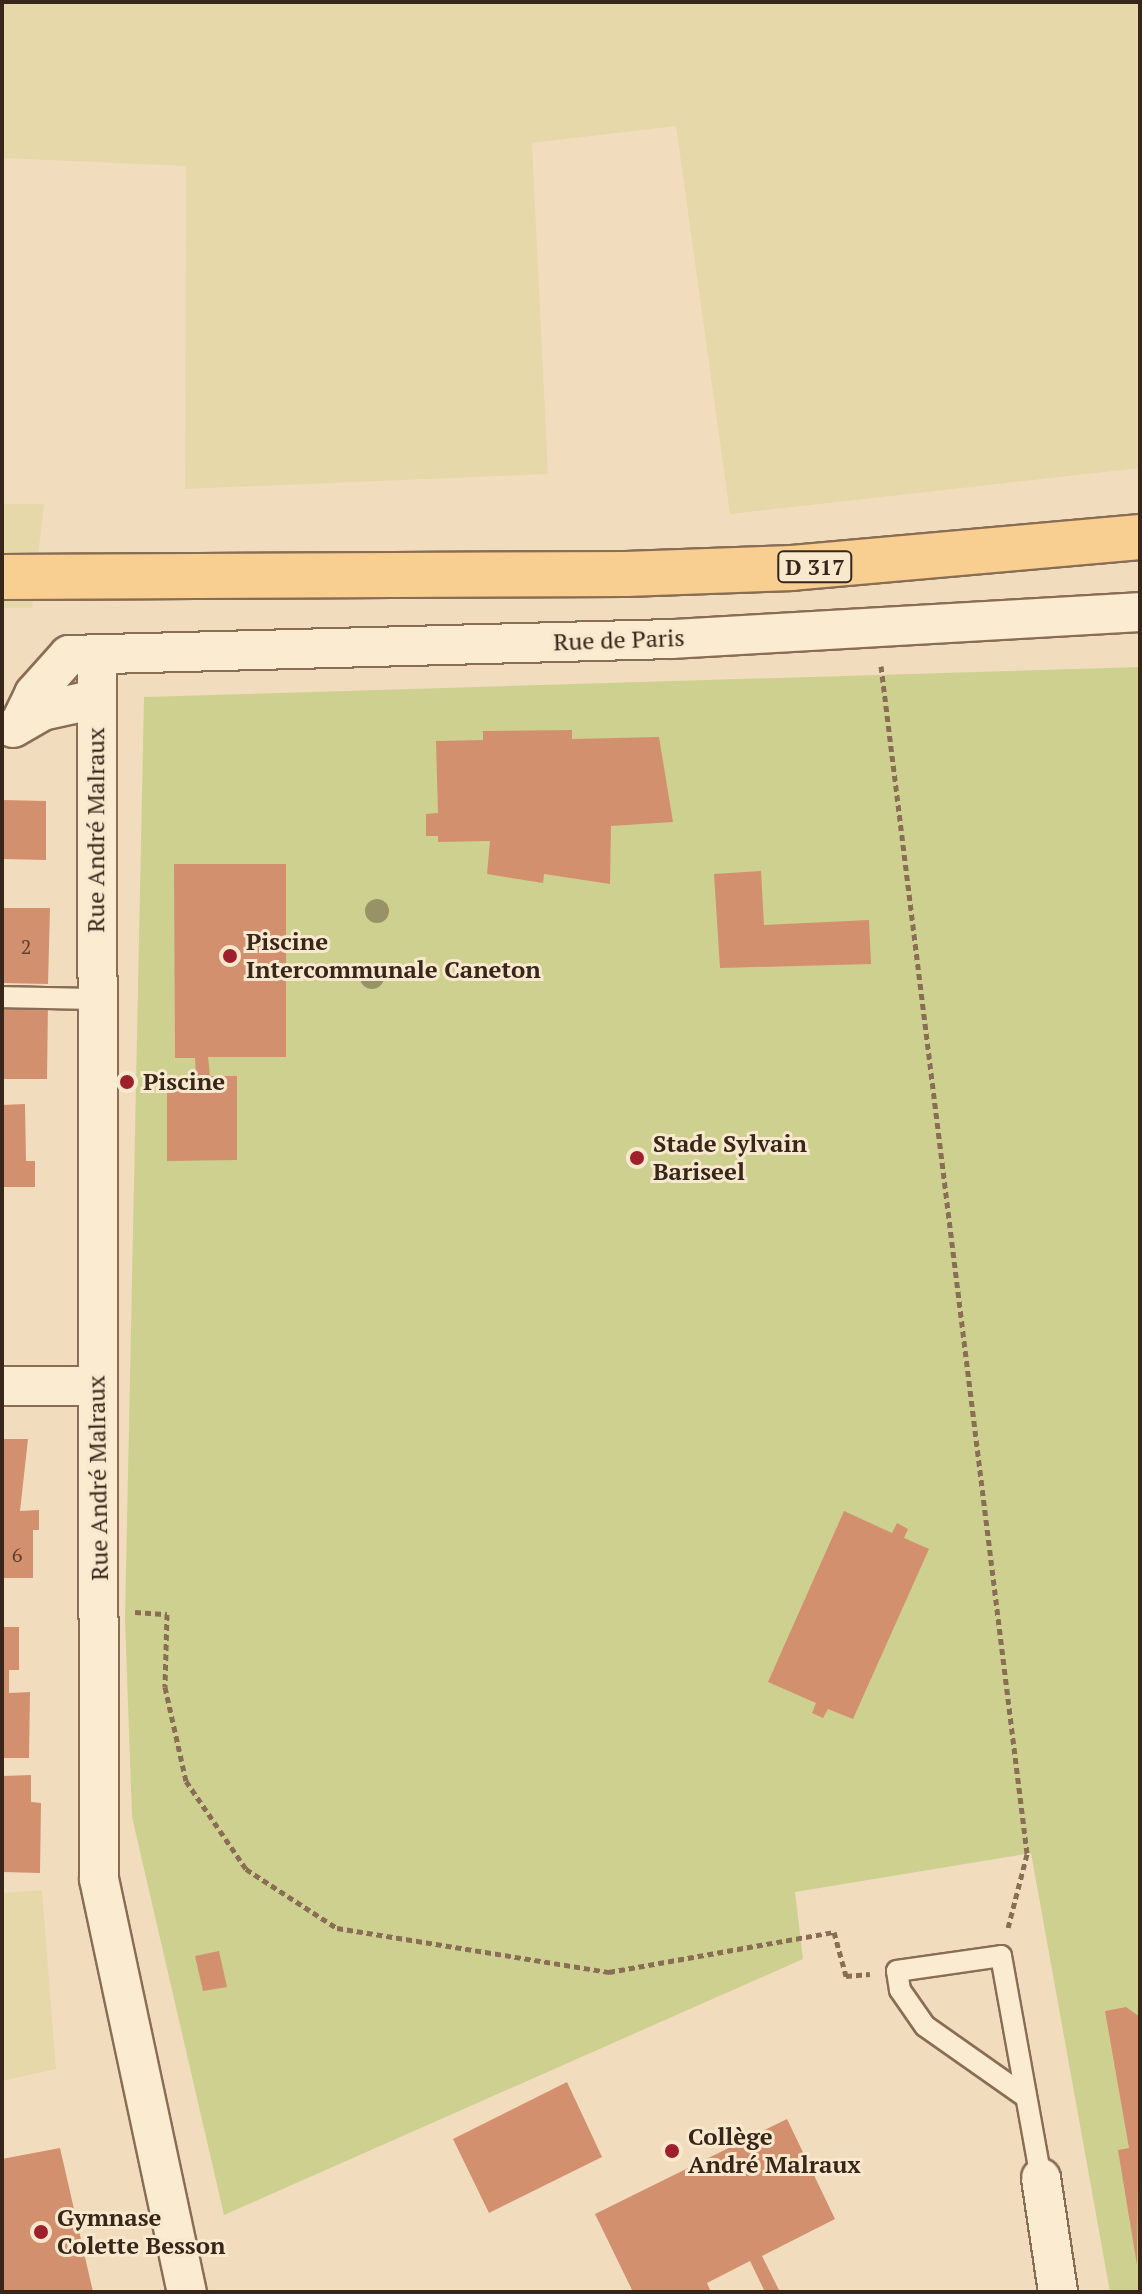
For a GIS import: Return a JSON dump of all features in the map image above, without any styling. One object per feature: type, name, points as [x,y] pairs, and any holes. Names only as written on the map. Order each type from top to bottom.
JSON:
[{"type":"main road","name":"D 317","points":[[2,577],[626,574],[792,568],[1140,537]]},
{"type":"street","name":"Rue de Paris","points":[[83,654],[672,639],[1140,612]]},
{"type":"street","name":"Rue André Malraux","points":[[83,654],[96,699],[95,1386],[102,1611],[99,1879],[187,2292]]},
{"type":"street","points":[[12,730],[41,684],[83,654]]},
{"type":"street","points":[[12,730],[61,704],[96,699]]},
{"type":"street","points":[[2,1386],[95,1386]]},
{"type":"street","points":[[1041,2178],[1058,2292]]},
{"type":"lane","points":[[2,997],[95,999]]},
{"type":"lane","points":[[1026,2097],[925,2026],[900,1990],[897,1971],[1001,1956],[1041,2178]]},
{"type":"path","points":[[876,628],[1027,1854],[1001,1956]]},
{"type":"path","points":[[102,1611],[167,1614],[165,1687],[186,1781],[246,1869],[337,1928],[609,1972],[834,1932],[846,1976],[897,1971]]},
{"type":"shaded area","points":[[2,2],[1140,2],[1140,468],[730,514],[676,126],[532,143],[548,474],[185,489],[186,166],[2,158]]},
{"type":"shaded area","points":[[2,504],[44,504],[32,608],[2,608]]},
{"type":"shaded area","points":[[42,1890],[56,2069],[2,2081],[2,1893]]},
{"type":"green space","name":"Stade Sylvain Bariseel","points":[[1140,667],[1140,2292],[1110,2292],[1031,1853],[795,1892],[803,1959],[224,2215],[132,1817],[125,1619],[144,697]]},
{"type":"building","points":[[572,730],[572,739],[659,737],[673,822],[611,826],[610,884],[544,874],[543,883],[487,874],[490,841],[438,842],[438,836],[426,836],[426,814],[438,813],[436,741],[483,740],[483,731]]},
{"type":"building","points":[[2,800],[46,801],[46,860],[2,859]]},
{"type":"building","name":"Piscine Intercommunale Caneton","points":[[174,864],[286,864],[286,1057],[208,1057],[210,1076],[237,1076],[237,1160],[167,1161],[167,1076],[196,1076],[195,1058],[175,1058]]},
{"type":"building","points":[[761,871],[764,925],[869,920],[871,964],[720,968],[714,874]]},
{"type":"building","points":[[2,908],[50,908],[48,984],[2,983]]},
{"type":"building","points":[[2,1004],[48,1004],[47,1079],[2,1079]]},
{"type":"building","points":[[25,1104],[26,1161],[35,1161],[35,1187],[2,1187],[2,1105]]},
{"type":"building","points":[[2,1439],[28,1439],[20,1511],[39,1510],[39,1530],[33,1530],[33,1578],[2,1578]]},
{"type":"building","points":[[844,1511],[892,1533],[897,1523],[908,1529],[904,1538],[929,1549],[853,1719],[828,1709],[823,1718],[812,1713],[816,1703],[768,1682]]},
{"type":"building","points":[[2,1627],[19,1627],[19,1670],[9,1670],[9,1693],[30,1692],[29,1758],[2,1758]]},
{"type":"building","points":[[31,1775],[31,1802],[41,1803],[40,1873],[2,1872],[2,1776]]},
{"type":"building","points":[[219,1951],[227,1987],[203,1991],[195,1956]]},
{"type":"building","points":[[1126,2007],[1140,2017],[1137,2265],[1118,2150],[1129,2148],[1105,2011]]},
{"type":"building","points":[[567,2082],[602,2157],[489,2213],[453,2139]]},
{"type":"building","points":[[787,2119],[835,2219],[762,2256],[780,2292],[765,2292],[750,2261],[707,2283],[711,2292],[633,2292],[595,2214]]},
{"type":"building","name":"Gymnase Colette Besson","points":[[60,2148],[93,2292],[2,2292],[2,2159]]},
{"type":"place","name":"Piscine Intercommunale Caneton","points":[[230,956]]},
{"type":"place","name":"Piscine","points":[[127,1082]]},
{"type":"place","name":"Stade Sylvain Bariseel","points":[[637,1158]]},
{"type":"place","name":"Collège André Malraux","points":[[672,2151]]},
{"type":"place","name":"Gymnase Colette Besson","points":[[41,2232]]}]
